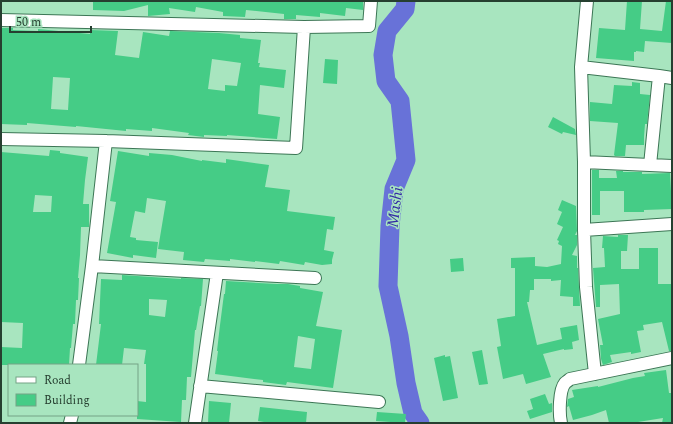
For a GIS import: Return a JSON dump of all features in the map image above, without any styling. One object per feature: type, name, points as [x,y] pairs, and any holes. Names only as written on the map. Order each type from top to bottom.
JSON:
[{"type":"street","points":[[1,20],[304,27],[369,26],[371,1]]},
{"type":"street","points":[[587,1],[581,67],[584,162],[584,230],[586,287],[595,374]]},
{"type":"street","points":[[1,139],[106,141],[296,148],[304,27]]},
{"type":"street","points":[[581,67],[672,78]]},
{"type":"street","points":[[650,165],[659,76]]},
{"type":"street","points":[[78,364],[92,266],[106,141]]},
{"type":"street","points":[[584,162],[672,166]]},
{"type":"street","points":[[584,230],[672,224]]},
{"type":"street","points":[[92,266],[315,278]]},
{"type":"street","points":[[195,423],[217,273]]},
{"type":"street","points":[[561,423],[561,391],[564,384],[570,379],[672,358]]},
{"type":"street","points":[[200,386],[379,402]]},
{"type":"building","points":[[93,1],[363,1],[363,10],[346,8],[345,16],[320,13],[320,17],[296,15],[296,19],[284,19],[284,14],[246,10],[245,17],[223,16],[223,12],[196,7],[195,12],[169,8],[170,14],[148,16],[148,5],[124,11],[93,10]]},
{"type":"building","points":[[627,1],[642,1],[640,29],[662,31],[666,1],[672,1],[672,43],[645,41],[644,52],[634,52],[634,61],[596,58],[599,28],[625,30]]},
{"type":"building","points":[[1,28],[38,31],[38,29],[90,34],[90,30],[118,31],[115,55],[139,58],[143,32],[169,36],[170,31],[240,35],[240,38],[261,40],[258,63],[260,63],[259,67],[286,70],[284,88],[260,85],[258,114],[280,117],[277,139],[227,135],[204,135],[204,137],[188,135],[189,133],[152,128],[152,131],[126,129],[126,131],[27,123],[27,125],[1,124]],"holes":[[[212,59],[241,63],[237,86],[225,85],[225,91],[208,89]],[[53,77],[70,78],[68,110],[51,109]]]},
{"type":"building","points":[[325,59],[338,60],[337,84],[323,83]]},
{"type":"building","points":[[632,82],[640,83],[640,94],[650,95],[647,124],[645,124],[644,145],[626,145],[625,156],[615,156],[618,123],[590,121],[590,102],[612,104],[614,85],[632,86]]},
{"type":"building","points":[[553,117],[575,129],[576,135],[563,132],[562,134],[548,127]]},
{"type":"building","points":[[50,150],[88,157],[83,204],[89,204],[89,227],[81,227],[78,300],[76,300],[75,324],[73,324],[69,364],[1,365],[1,347],[22,348],[23,323],[1,322],[1,152],[49,156]],"holes":[[[35,195],[52,196],[51,212],[33,212]]]},
{"type":"building","points":[[118,151],[149,156],[149,153],[172,155],[202,161],[226,163],[226,159],[269,165],[265,187],[290,190],[287,211],[335,217],[333,230],[327,229],[324,250],[334,252],[332,264],[322,265],[305,262],[304,265],[280,261],[279,264],[230,259],[230,261],[205,259],[204,262],[183,260],[184,252],[158,249],[166,201],[147,198],[145,213],[135,211],[130,237],[136,238],[136,240],[158,242],[156,258],[133,255],[133,258],[107,253],[116,202],[110,201]]},
{"type":"building","points":[[592,170],[599,170],[599,178],[617,178],[616,171],[642,172],[642,174],[670,173],[672,209],[644,210],[644,212],[624,212],[624,191],[600,191],[600,215],[592,215]]},
{"type":"building","points":[[562,200],[576,206],[577,231],[575,235],[577,235],[577,245],[572,255],[577,256],[580,306],[573,306],[573,297],[560,296],[561,280],[551,281],[551,279],[534,279],[534,290],[530,290],[529,302],[527,302],[537,345],[562,339],[560,328],[577,325],[579,340],[572,342],[573,349],[564,349],[543,354],[551,377],[526,384],[523,374],[503,379],[497,347],[501,346],[497,319],[515,316],[515,268],[511,268],[511,258],[535,257],[535,266],[547,267],[561,264],[562,246],[558,244],[559,241],[557,240],[563,227],[557,224],[562,212],[558,210]]},
{"type":"building","points":[[618,235],[628,235],[627,251],[621,251],[621,269],[639,269],[639,248],[658,248],[658,284],[672,284],[672,351],[669,351],[662,322],[643,325],[644,330],[637,331],[641,352],[610,355],[612,362],[603,365],[600,345],[603,345],[598,319],[620,314],[619,284],[600,285],[600,307],[596,307],[593,268],[605,267],[604,248],[602,248],[603,236],[618,237]]},
{"type":"building","points":[[463,258],[464,271],[451,272],[450,259]]},
{"type":"building","points":[[122,275],[203,279],[201,306],[195,330],[191,377],[187,377],[186,400],[182,400],[181,422],[137,419],[138,401],[146,402],[146,364],[144,364],[146,350],[124,348],[122,364],[96,364],[101,324],[99,324],[101,279],[122,280]],"holes":[[[149,299],[167,300],[165,317],[149,315]]]},
{"type":"building","points":[[226,281],[288,284],[300,286],[300,288],[323,292],[316,326],[342,330],[333,388],[287,382],[286,385],[263,382],[263,380],[215,374]],"holes":[[[298,336],[315,339],[311,369],[294,367]]]},
{"type":"building","points":[[482,350],[488,384],[479,385],[472,352]]},
{"type":"building","points":[[445,355],[445,357],[450,356],[458,398],[443,401],[434,358]]},
{"type":"building","points":[[666,370],[669,393],[672,393],[672,423],[662,423],[663,418],[638,423],[609,423],[606,410],[573,420],[569,406],[567,407],[568,399],[574,397],[572,390],[598,387],[645,376],[644,373]]},
{"type":"building","points":[[545,394],[549,404],[552,403],[552,412],[530,419],[527,411],[533,409],[530,399]]},
{"type":"building","points":[[209,401],[231,403],[229,423],[208,423]]},
{"type":"building","points":[[260,407],[307,412],[306,423],[270,423],[258,421]]},
{"type":"building","points":[[377,412],[406,414],[405,423],[376,421]]},
{"type":"waterway","name":"Mashi","points":[[406,1],[405,9],[387,31],[383,55],[386,81],[400,101],[406,160],[394,189],[390,226],[388,286],[413,413],[420,423]]}]
